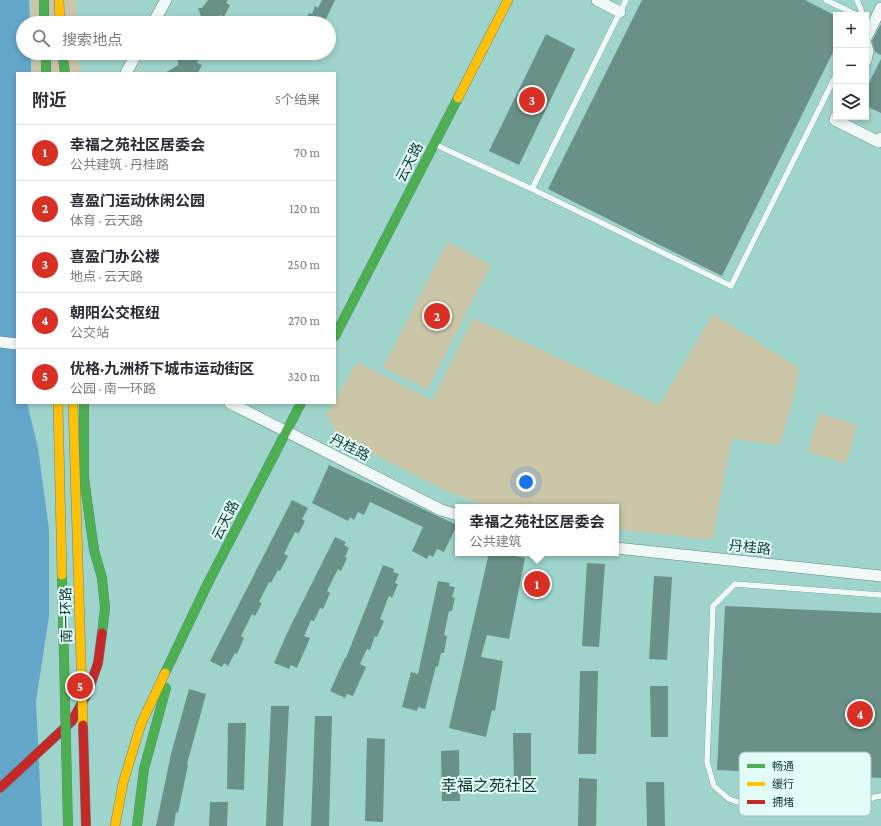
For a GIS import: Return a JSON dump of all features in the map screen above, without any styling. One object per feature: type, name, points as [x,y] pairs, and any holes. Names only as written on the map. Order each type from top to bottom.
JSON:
[{"type":"main road","points":[[44,0],[44,16]]},
{"type":"main road","points":[[59,0],[60,16]]},
{"type":"main road","name":"云天路","points":[[336,334],[506,1]]},
{"type":"main road","points":[[46,60],[46,72]]},
{"type":"main road","points":[[62,60],[63,72]]},
{"type":"main road","name":"南一环路","points":[[58,404],[68,826]]},
{"type":"main road","name":"南一环路","points":[[73,404],[86,826]]},
{"type":"main road","points":[[0,788],[24,764],[72,721],[88,692],[98,664],[105,608],[102,578],[94,550],[84,478],[84,404]]},
{"type":"main road","name":"云天路","points":[[115,826],[123,783],[141,724],[208,583],[300,404]]},
{"type":"main road","name":"云天路","points":[[137,826],[144,769],[176,650]]},
{"type":"street","points":[[157,16],[166,0]]},
{"type":"street","points":[[597,0],[620,12]]},
{"type":"street","points":[[869,34],[878,22],[881,8]]},
{"type":"street","points":[[126,72],[132,60]]},
{"type":"street","points":[[835,120],[879,142],[881,138]]},
{"type":"street","points":[[0,342],[16,344]]},
{"type":"street","name":"丹桂路","points":[[232,404],[441,510],[455,515]]},
{"type":"street","name":"丹桂路","points":[[619,548],[881,576]]},
{"type":"lane","points":[[532,189],[626,0]]},
{"type":"lane","points":[[826,0],[851,12]]},
{"type":"lane","points":[[857,0],[862,12]]},
{"type":"lane","points":[[434,144],[532,189],[730,286],[833,81]]},
{"type":"lane","points":[[739,802],[730,798],[714,786],[707,762],[712,606],[735,584],[881,595]]},
{"type":"lane","points":[[873,798],[881,796]]},
{"type":"shaded area","points":[[30,0],[76,0],[77,16],[31,16]]},
{"type":"shaded area","points":[[32,60],[79,60],[80,72],[32,72]]},
{"type":"shaded area","points":[[447,242],[491,265],[427,390],[383,367]]},
{"type":"shaded area","points":[[713,314],[799,368],[793,400],[780,445],[732,439],[712,540],[619,529],[619,504],[481,504],[447,491],[338,436],[326,414],[332,404],[336,404],[336,397],[357,362],[432,400],[473,318],[659,405]]},
{"type":"shaded area","points":[[819,413],[857,425],[846,464],[808,452]]},
{"type":"water","points":[[0,0],[29,0],[30,16],[16,16],[16,60],[31,60],[31,72],[16,72],[16,404],[27,404],[38,448],[49,530],[49,616],[36,701],[42,826],[0,826]]},
{"type":"building","points":[[208,0],[228,0],[226,3],[230,5],[224,16],[201,16],[198,8],[202,8]]},
{"type":"building","points":[[322,0],[335,0],[327,16],[308,16],[309,13],[312,14],[315,6],[318,8]]},
{"type":"building","points":[[642,0],[805,0],[833,14],[833,52],[722,276],[548,189]]},
{"type":"building","points":[[881,24],[881,55],[875,52],[872,41]]},
{"type":"building","points":[[546,34],[575,49],[519,165],[489,151]]},
{"type":"building","points":[[881,59],[881,113],[869,107],[869,83]]},
{"type":"building","points":[[178,60],[198,60],[197,63],[202,65],[198,72],[167,72],[178,65]]},
{"type":"building","points":[[329,465],[455,524],[455,529],[444,552],[437,549],[433,557],[429,555],[427,559],[412,551],[423,527],[370,502],[364,515],[358,512],[354,520],[350,517],[348,521],[312,503]]},
{"type":"building","points":[[292,500],[308,508],[302,519],[305,521],[299,533],[295,532],[284,554],[288,556],[280,571],[278,570],[271,583],[269,582],[259,602],[262,603],[255,616],[252,614],[241,636],[244,638],[237,654],[235,653],[228,666],[224,663],[222,667],[210,661]]},
{"type":"building","points":[[335,537],[346,542],[344,545],[349,548],[345,557],[347,558],[341,571],[338,569],[327,591],[330,593],[323,609],[320,608],[314,621],[311,620],[304,636],[310,638],[297,668],[291,665],[289,669],[274,663],[289,629]]},
{"type":"building","points":[[488,556],[516,556],[525,558],[509,639],[487,635],[481,657],[503,661],[495,711],[492,710],[486,737],[449,728]]},
{"type":"building","points":[[587,563],[605,564],[599,647],[582,646]]},
{"type":"building","points":[[383,565],[394,569],[393,572],[399,574],[395,583],[398,584],[392,598],[389,596],[380,619],[384,621],[377,637],[375,636],[370,650],[367,649],[360,664],[366,667],[353,696],[347,694],[345,698],[330,691],[346,658]]},
{"type":"building","points":[[654,576],[672,577],[667,660],[649,659]]},
{"type":"building","points":[[438,581],[450,583],[449,586],[455,587],[452,597],[455,598],[452,611],[449,611],[444,635],[447,636],[444,653],[441,653],[438,667],[436,666],[425,709],[418,707],[417,711],[402,707],[411,672],[418,674]]},
{"type":"building","points":[[725,606],[881,613],[881,778],[871,778],[871,752],[739,752],[739,771],[717,770]]},
{"type":"building","points":[[580,671],[598,671],[596,754],[578,754]]},
{"type":"building","points":[[650,686],[668,686],[668,737],[651,737]]},
{"type":"building","points":[[189,689],[206,694],[187,764],[178,813],[176,812],[174,826],[156,826],[171,754]]},
{"type":"building","points":[[271,706],[289,706],[283,826],[266,826]]},
{"type":"building","points":[[315,716],[332,716],[329,826],[311,826]]},
{"type":"building","points":[[228,723],[246,723],[244,790],[227,789]]},
{"type":"building","points":[[513,733],[531,733],[531,784],[514,784]]},
{"type":"building","points":[[367,738],[385,739],[383,822],[365,821]]},
{"type":"building","points":[[459,750],[460,801],[442,801],[441,751]]},
{"type":"building","points":[[579,778],[597,779],[596,826],[578,826]]},
{"type":"building","points":[[646,782],[664,782],[665,826],[647,826]]},
{"type":"building","points":[[210,802],[228,802],[227,826],[209,826]]},
{"type":"traffic: fast","points":[[44,0],[44,16]]},
{"type":"traffic: fast","points":[[46,60],[46,72]]},
{"type":"traffic: fast","points":[[63,60],[65,72]]},
{"type":"traffic: fast","points":[[336,334],[458,98]]},
{"type":"traffic: fast","points":[[84,404],[84,478],[94,550],[102,578],[105,608],[102,633]]},
{"type":"traffic: fast","points":[[165,673],[208,583],[300,404]]},
{"type":"traffic: fast","points":[[62,575],[68,826]]},
{"type":"traffic: fast","points":[[137,826],[144,769],[166,688]]},
{"type":"traffic: slow","points":[[59,0],[60,16]]},
{"type":"traffic: slow","points":[[458,98],[508,0]]},
{"type":"traffic: slow","points":[[58,404],[62,575]]},
{"type":"traffic: slow","points":[[73,404],[83,725]]},
{"type":"traffic: slow","points":[[115,826],[123,783],[141,724],[165,673]]},
{"type":"traffic: jam","points":[[0,788],[72,721],[88,692],[98,663],[102,633]]},
{"type":"traffic: jam","points":[[83,725],[86,826]]},
{"type":"place","name":"喜盈门办公楼","points":[[532,100]]},
{"type":"place","name":"喜盈门运动休闲公园","points":[[437,316]]},
{"type":"place","name":"幸福之苑社区居委会","points":[[537,584]]},
{"type":"place","name":"优格·九洲桥下城市运动街区","points":[[80,686]]},
{"type":"place","name":"朝阳公交枢纽","points":[[860,714]]},
{"type":"district","name":"幸福之苑社区","points":[[489,785]]}]
